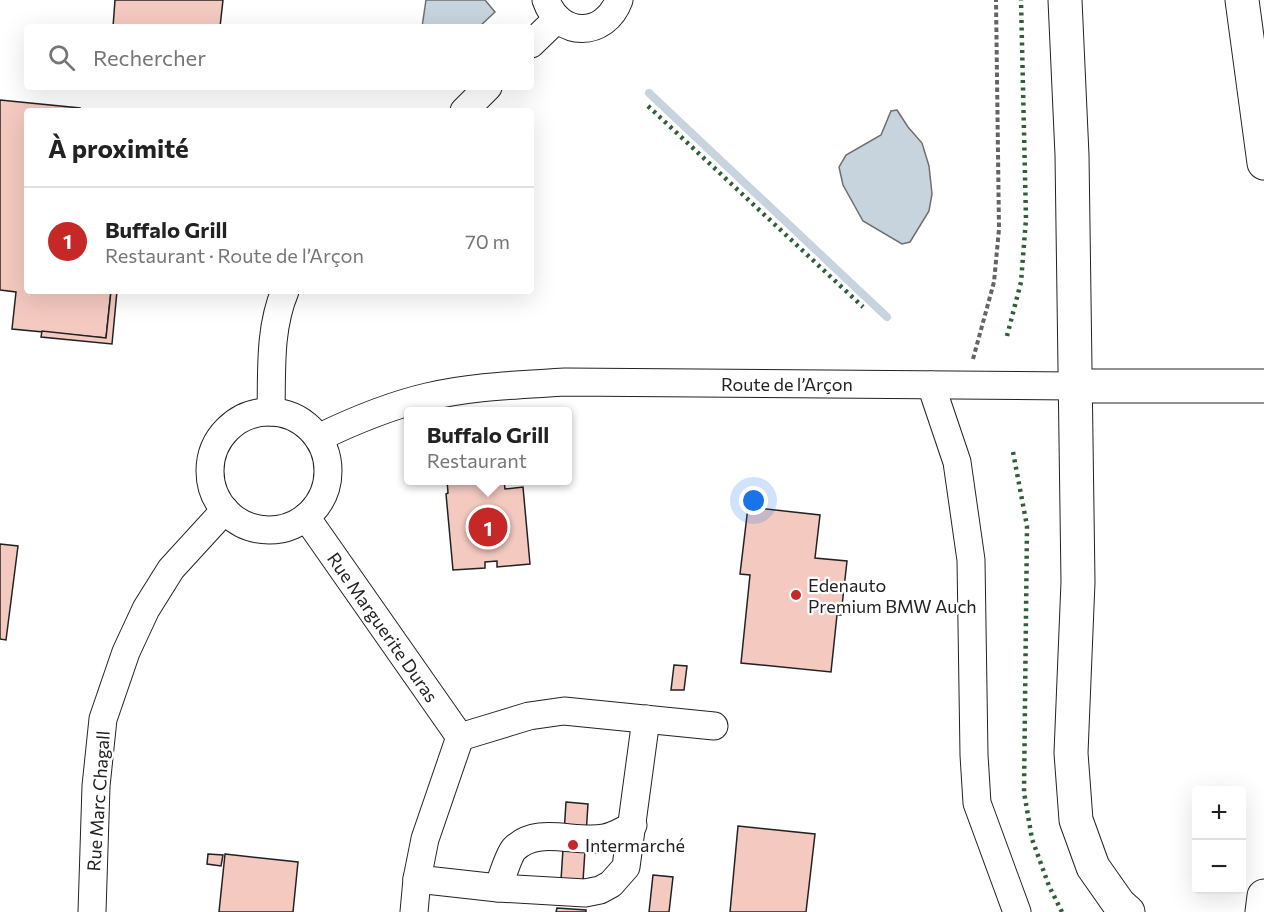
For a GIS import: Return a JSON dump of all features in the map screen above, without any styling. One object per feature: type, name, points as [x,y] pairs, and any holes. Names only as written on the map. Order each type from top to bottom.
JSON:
[{"type":"main road","points":[[1065,0],[1072,155],[1077,582],[1071,753],[1076,820],[1093,867],[1119,904],[1128,912]]},
{"type":"main road","points":[[1242,0],[1264,163]]},
{"type":"main road","name":"Route de l’Arçon","points":[[1074,386],[1264,386]]},
{"type":"main road","points":[[1262,912],[1264,896]]},
{"type":"street","points":[[534,39],[551,9],[570,27],[585,29],[599,25],[611,15],[619,0]]},
{"type":"street","points":[[467,108],[485,90]]},
{"type":"street","points":[[271,412],[273,335],[278,308],[284,294]]},
{"type":"street","name":"Route de l’Arçon","points":[[318,438],[381,410],[428,397],[495,387],[565,382],[1074,386]]},
{"type":"street","points":[[931,385],[957,462],[971,560],[977,803],[1017,912]]},
{"type":"street","points":[[257,413],[285,414],[309,427],[318,438],[325,451],[328,480],[324,494],[306,517],[284,528],[265,529],[246,525],[225,510],[213,486],[212,459],[216,446],[233,424],[257,413]]},
{"type":"street","name":"Rue Marc Chagall","points":[[92,912],[96,786],[103,719],[126,652],[146,609],[171,569],[225,510]]},
{"type":"street","name":"Rue Marguerite Duras","points":[[306,517],[460,737]]},
{"type":"street","points":[[414,912],[417,879],[425,839],[460,737],[528,716],[564,711],[714,726]]},
{"type":"street","points":[[417,879],[498,888],[585,893],[600,890],[611,884],[626,867],[646,719]]},
{"type":"street","points":[[498,888],[513,850],[529,839],[543,837],[601,839],[618,834],[633,825]]},
{"type":"path","points":[[966,385],[994,282],[999,229],[996,0]]},
{"type":"shaded area","points":[[426,0],[485,0],[495,12],[482,24],[422,24]]},
{"type":"shaded area","points":[[897,110],[922,143],[929,166],[932,194],[929,211],[910,242],[902,244],[863,221],[843,185],[839,167],[846,155],[881,135],[891,111]]},
{"type":"building","points":[[115,0],[223,0],[220,24],[113,24]]},
{"type":"building","points":[[0,100],[80,108],[24,108],[24,294],[111,294],[106,338],[12,329],[16,292],[0,290]]},
{"type":"building","points":[[111,294],[117,294],[112,344],[41,337],[42,331],[106,338]]},
{"type":"building","points":[[447,485],[505,485],[505,489],[523,487],[530,564],[497,567],[497,561],[485,562],[485,568],[453,570],[446,494],[448,493]]},
{"type":"building","name":"Edenauto Premium BMW Auch","points":[[748,507],[820,515],[815,558],[847,561],[841,615],[837,615],[831,672],[741,663],[750,575],[740,574]]},
{"type":"building","points":[[0,544],[18,546],[6,640],[0,639]]},
{"type":"building","points":[[674,665],[687,666],[684,690],[671,690]]},
{"type":"building","points":[[566,802],[588,804],[583,881],[561,880]]},
{"type":"building","points":[[738,826],[815,834],[806,912],[730,912]]},
{"type":"building","points":[[208,854],[223,855],[221,866],[207,864]]},
{"type":"building","points":[[225,854],[298,862],[293,912],[219,912]]},
{"type":"building","points":[[653,875],[673,877],[669,912],[649,912]]},
{"type":"building","points":[[557,908],[586,910],[586,912],[556,912]]},
{"type":"waterway","points":[[649,93],[887,317]]},
{"type":"hedge","points":[[1007,336],[1021,282],[1026,219],[1021,0]]},
{"type":"hedge","points":[[648,106],[863,307]]},
{"type":"hedge","points":[[1013,452],[1027,526],[1024,792],[1032,839],[1049,886],[1062,912]]},
{"type":"place","name":"Buffalo Grill","points":[[488,527]]},
{"type":"place","name":"Edenauto Premium BMW Auch","points":[[796,595]]},
{"type":"place","name":"Intermarché","points":[[573,845]]}]
